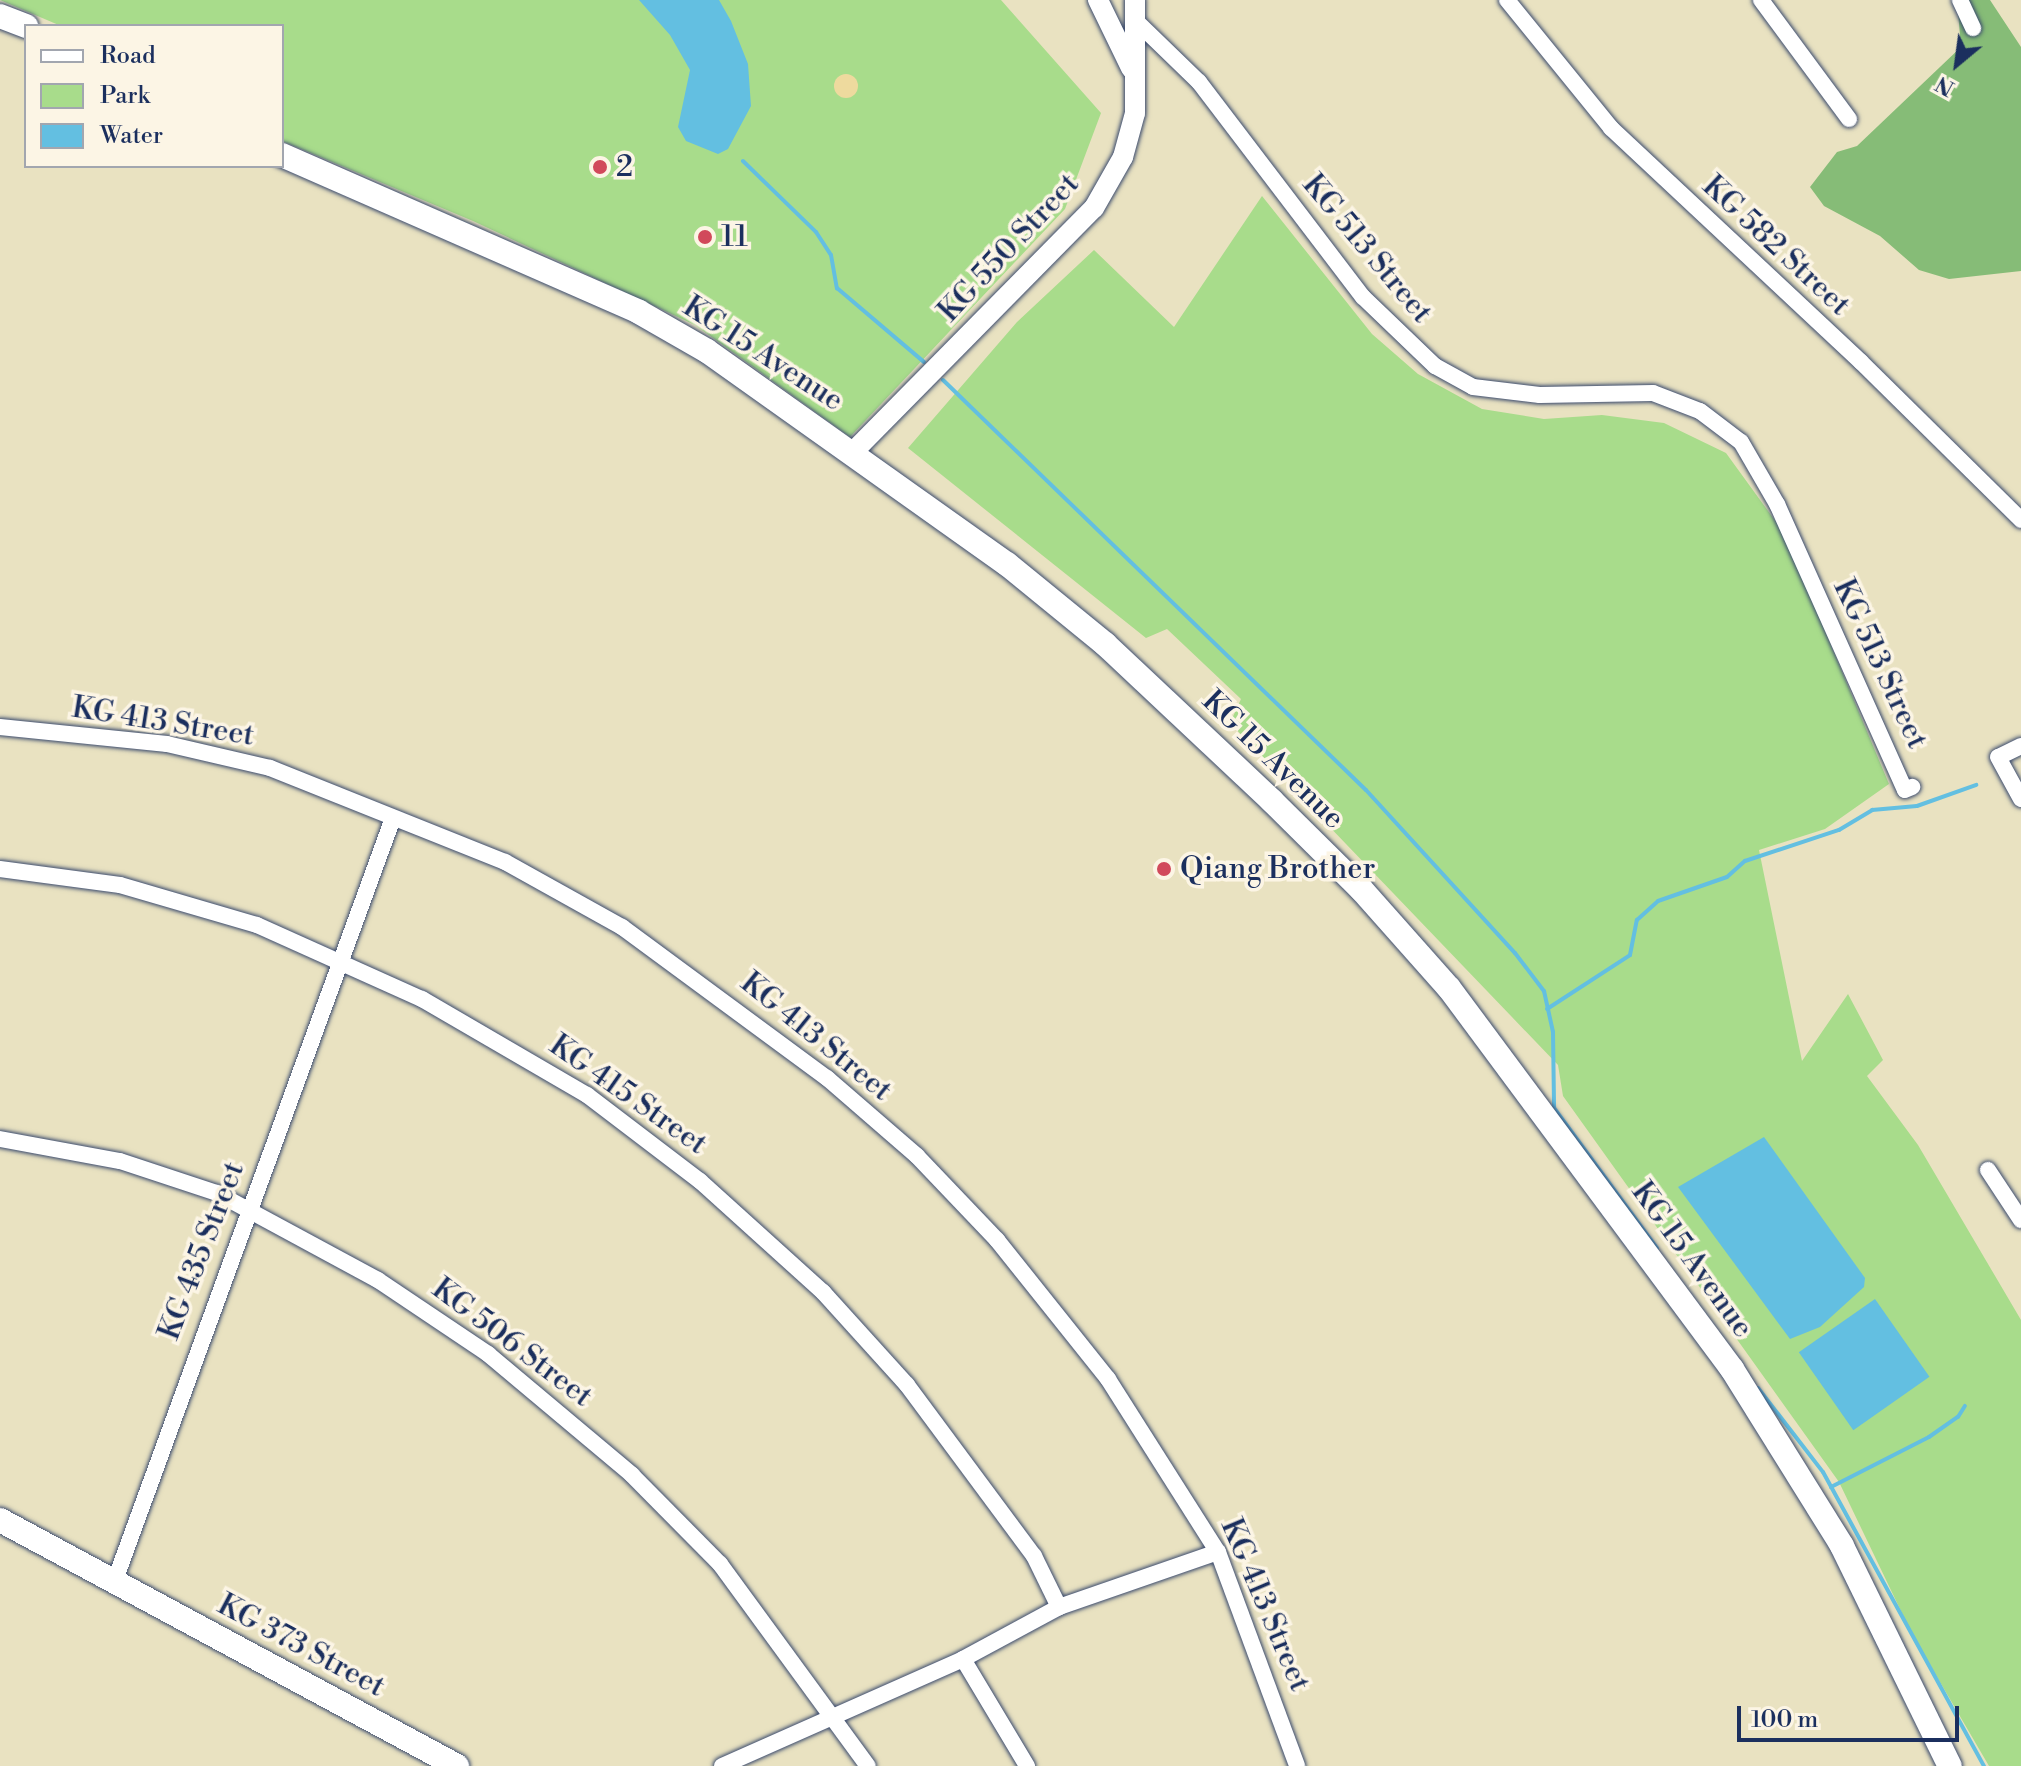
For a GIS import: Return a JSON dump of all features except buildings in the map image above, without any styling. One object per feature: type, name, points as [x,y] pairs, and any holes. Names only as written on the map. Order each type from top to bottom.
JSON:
[{"type":"main road","points":[[0,16],[24,25]]},
{"type":"main road","name":"KG 15 Avenue","points":[[284,156],[639,312],[707,351],[1007,564],[1105,644],[1361,889],[1449,988],[1761,1413],[1842,1546],[1950,1766]]},
{"type":"main road","points":[[0,1520],[114,1583]]},
{"type":"main road","name":"KG 373 Street","points":[[114,1583],[457,1766]]},
{"type":"street","points":[[1098,0],[1125,49],[1138,92]]},
{"type":"street","name":"KG 550 Street","points":[[853,452],[1094,208],[1123,157],[1138,92],[1135,0]]},
{"type":"street","name":"KG 582 Street","points":[[1507,0],[1611,128],[2020,516]]},
{"type":"street","points":[[1761,0],[1849,119]]},
{"type":"street","points":[[1960,0],[1973,28]]},
{"type":"street","name":"KG 513 Street","points":[[1136,21],[1199,82],[1363,297],[1435,366],[1473,387],[1540,395],[1653,393],[1700,411],[1741,442],[1777,504],[1905,790],[1912,787]]},
{"type":"street","name":"KG 413 Street","points":[[0,727],[167,744],[270,768],[505,862],[622,927],[731,1003],[917,1156],[997,1240],[1108,1379],[1218,1552],[1297,1766]]},
{"type":"street","points":[[2021,746],[1998,757],[2021,799]]},
{"type":"street","name":"KG 435 Street","points":[[114,1583],[393,818]]},
{"type":"street","name":"KG 415 Street","points":[[0,869],[88,880],[186,901],[340,962],[496,1039],[587,1095],[700,1181],[823,1292],[907,1385],[1034,1556],[1059,1607]]},
{"type":"street","name":"KG 506 Street","points":[[0,1139],[132,1164],[217,1193],[378,1280],[535,1390],[720,1564],[835,1714],[868,1766]]},
{"type":"street","points":[[1988,1170],[2021,1220]]},
{"type":"street","points":[[722,1766],[963,1659],[1059,1607],[1218,1552]]},
{"type":"street","points":[[963,1659],[1027,1766]]},
{"type":"green space","points":[[0,0],[1001,0],[1101,113],[1065,209],[850,437],[695,325],[473,221],[284,142],[284,24],[56,24]]},
{"type":"green space","points":[[1957,0],[1990,0],[2021,47],[2021,271],[1949,279],[1919,270],[1880,236],[1824,206],[1810,187],[1837,152],[1857,146],[1961,47]]},
{"type":"green space","points":[[1262,196],[1372,334],[1418,374],[1482,409],[1544,419],[1602,415],[1664,423],[1726,453],[1784,533],[1889,784],[1825,829],[1759,850],[1802,1061],[1848,994],[1883,1060],[1867,1076],[1918,1145],[2021,1320],[2021,1766],[1989,1766],[1912,1634],[1839,1482],[1563,1096],[1558,1065],[1230,723],[1241,699],[1167,629],[1146,638],[908,448],[1017,322],[1094,250],[1174,327]]},
{"type":"sand","points":[[846,74],[855,77],[858,86],[855,95],[846,98],[837,95],[834,86],[837,77]]},
{"type":"water","points":[[639,0],[719,0],[748,64],[751,106],[728,149],[718,154],[686,141],[678,127],[690,70],[670,35]]},
{"type":"water","points":[[1764,1137],[1865,1278],[1864,1287],[1820,1327],[1790,1339],[1678,1187]]},
{"type":"water","points":[[1875,1299],[1929,1377],[1853,1430],[1799,1352]]},
{"type":"waterway","points":[[743,161],[816,232],[831,255],[837,288],[924,362]]},
{"type":"waterway","points":[[943,380],[1366,790],[1515,953],[1544,991],[1553,1032],[1554,1108],[1657,1248]]},
{"type":"waterway","points":[[1547,1009],[1630,955],[1637,920],[1658,901],[1727,877],[1745,861],[1839,830],[1872,810],[1917,806],[1976,785]]},
{"type":"waterway","points":[[1758,1388],[1823,1472],[1984,1766]]},
{"type":"waterway","points":[[1831,1487],[1929,1437],[1958,1417],[1965,1406]]},
{"type":"place","name":"2","points":[[600,167]]},
{"type":"place","name":"11","points":[[705,237]]},
{"type":"place","name":"Qiang Brother","points":[[1164,869]]}]
